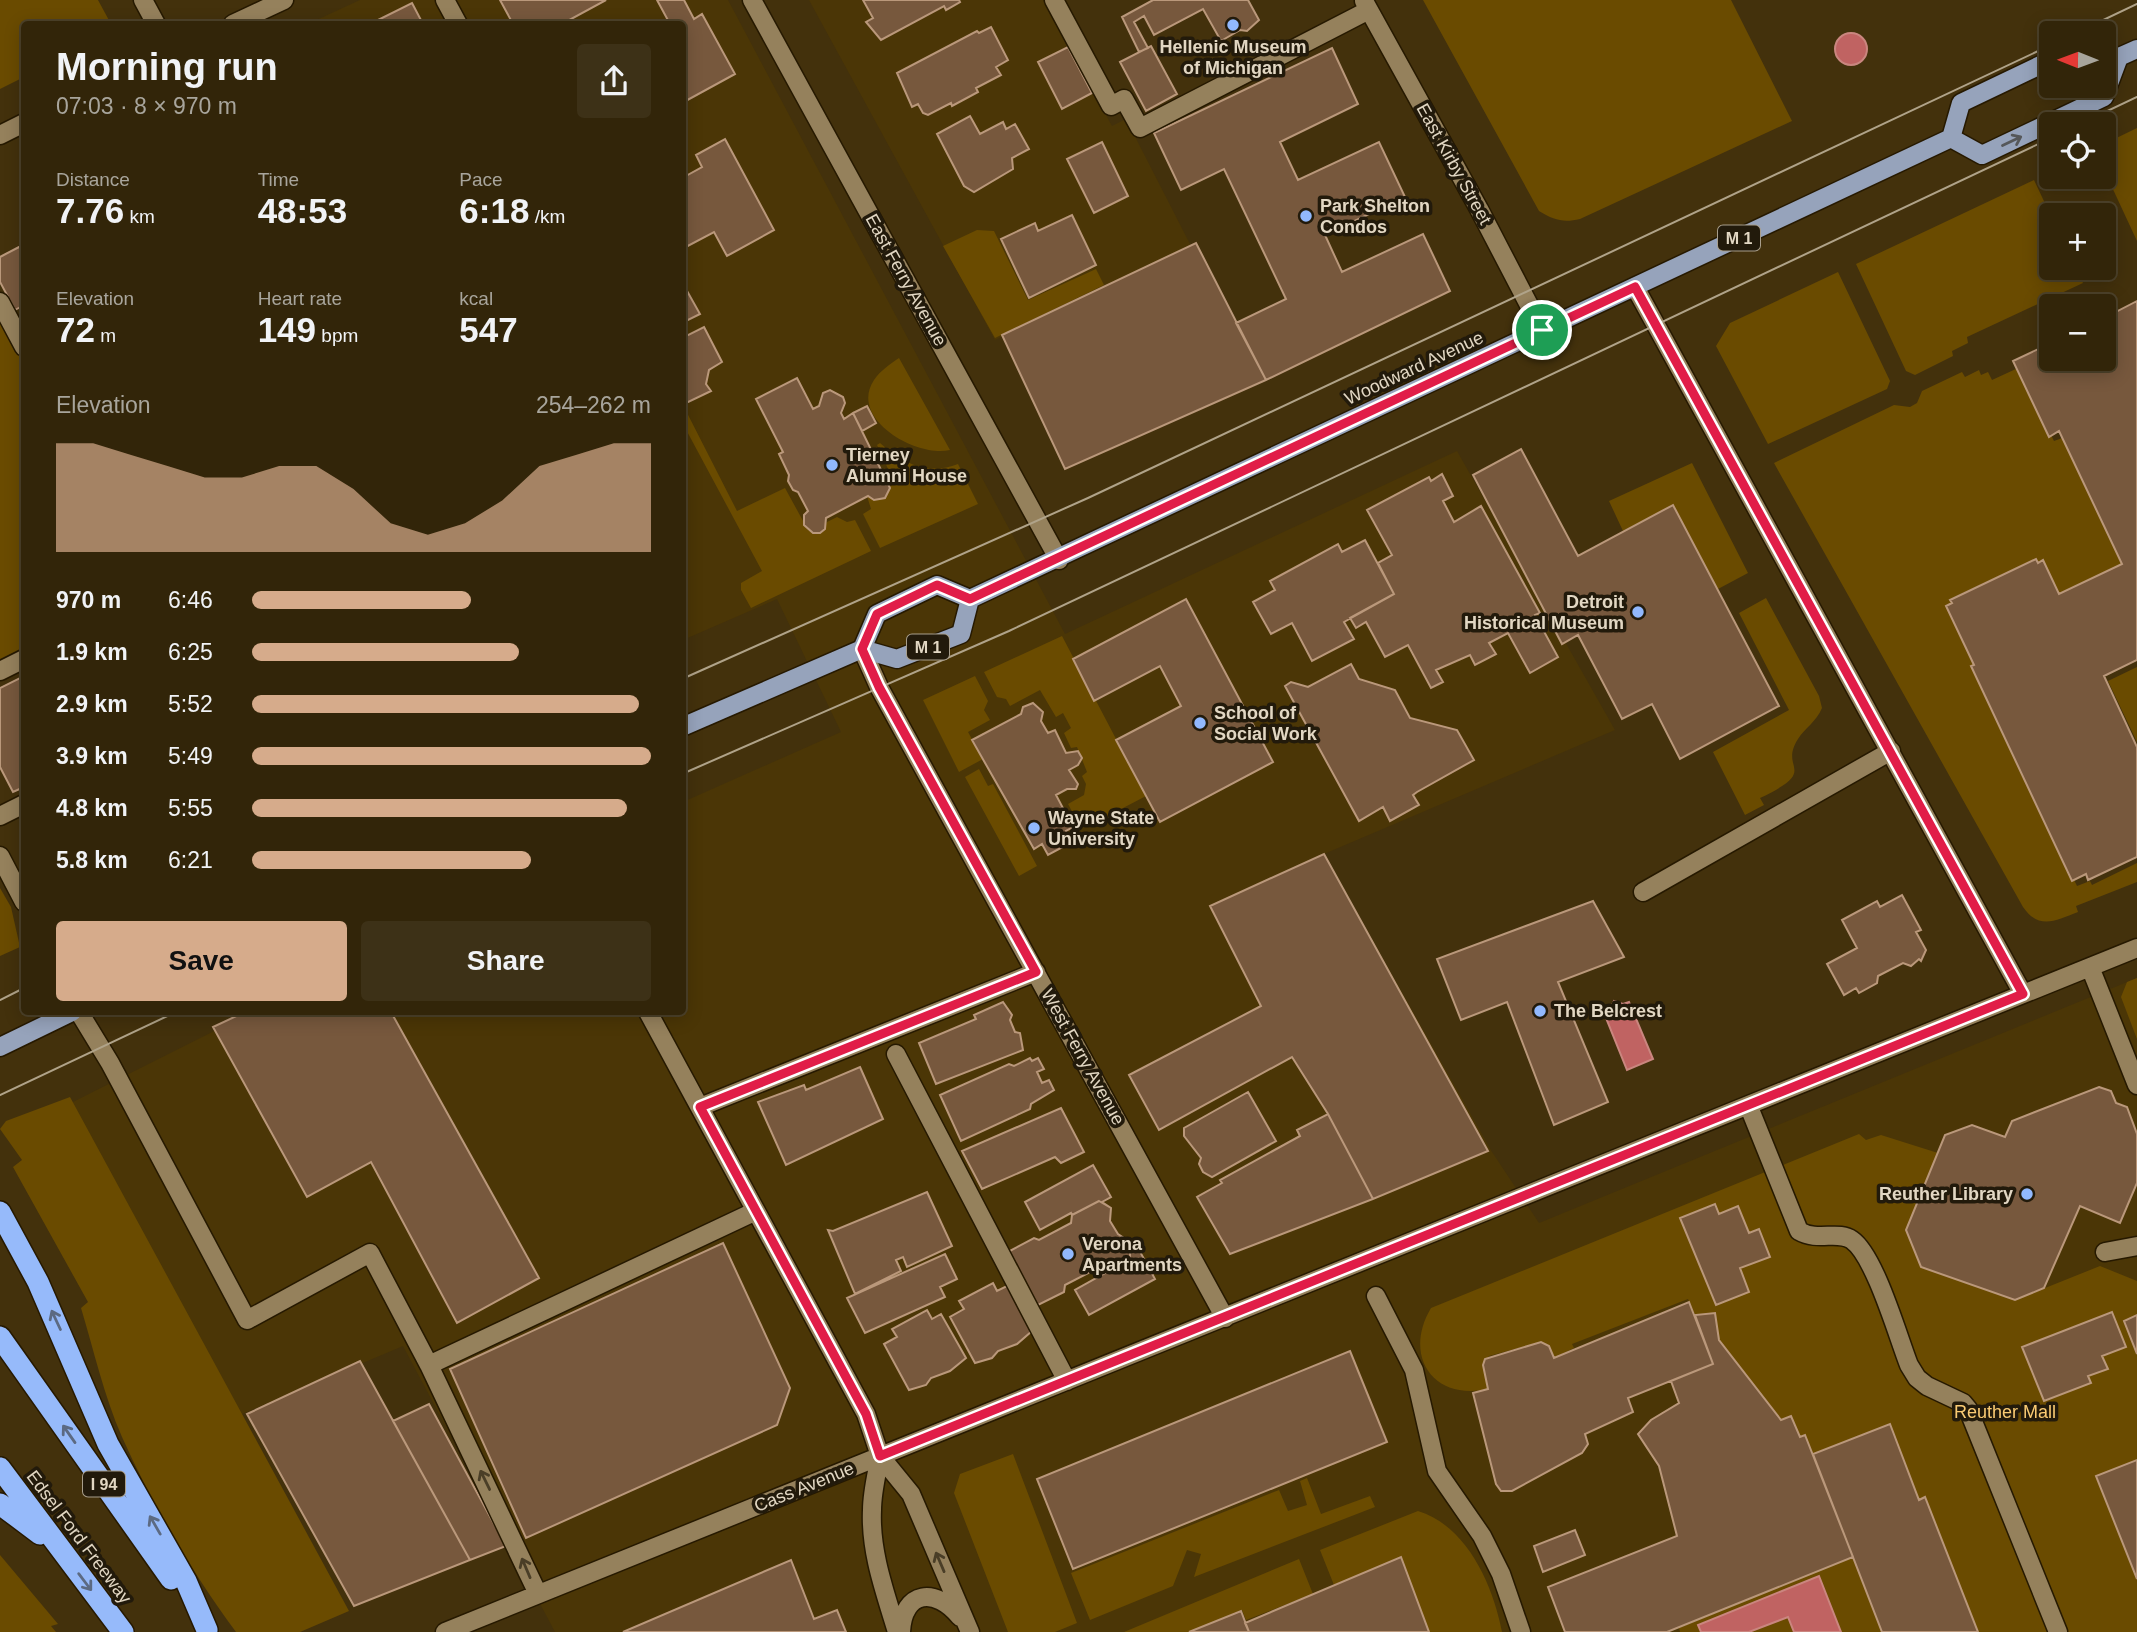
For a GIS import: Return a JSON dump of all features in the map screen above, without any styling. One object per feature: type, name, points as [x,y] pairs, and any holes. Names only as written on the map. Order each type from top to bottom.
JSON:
[{"type":"highway","points":[[0,1212],[38,1282],[108,1444],[186,1581],[208,1631]]},
{"type":"highway","name":"I 94","points":[[0,1337],[208,1631]]},
{"type":"highway","name":"Edsel Ford Freeway","points":[[0,1468],[123,1632]]},
{"type":"highway","points":[[0,1504],[58,1547]]},
{"type":"main road","points":[[2116,54],[2137,49]]},
{"type":"main road","points":[[2039,66],[1961,103],[1951,138],[1982,155],[2102,98]]},
{"type":"main road","name":"Woodward Avenue","points":[[970,599],[1059,560],[1951,138]]},
{"type":"main road","points":[[686,725],[862,649],[877,614],[937,585],[970,599]]},
{"type":"main road","name":"M 1","points":[[862,649],[897,659],[961,634],[970,599]]},
{"type":"main road","points":[[0,1047],[66,1015]]},
{"type":"street","points":[[143,0],[154,21]]},
{"type":"street","points":[[239,21],[284,0]]},
{"type":"street","points":[[445,0],[456,21]]},
{"type":"street","name":"East Ferry Avenue","points":[[752,0],[1059,560]]},
{"type":"street","points":[[1054,0],[1111,106],[1124,99],[1139,128],[1366,5]]},
{"type":"street","name":"East Kirby Street","points":[[1366,5],[1479,209],[1542,330]]},
{"type":"street","points":[[0,135],[21,124]]},
{"type":"street","points":[[1635,287],[2023,994]]},
{"type":"street","points":[[0,302],[21,342]]},
{"type":"street","name":"West Ferry Avenue","points":[[862,649],[879,687],[1225,1318]]},
{"type":"street","points":[[0,671],[21,660]]},
{"type":"street","points":[[1643,892],[1891,751]]},
{"type":"street","points":[[0,816],[21,806]]},
{"type":"street","points":[[0,856],[21,896]]},
{"type":"street","name":"Cass Avenue","points":[[445,1632],[2137,948]]},
{"type":"street","points":[[2090,967],[2137,1085]]},
{"type":"street","points":[[700,1107],[1036,972]]},
{"type":"street","points":[[81,1015],[110,1063],[247,1320],[370,1253],[429,1365],[538,1594]]},
{"type":"street","points":[[650,1015],[866,1414],[880,1456],[911,1494],[968,1628]]},
{"type":"street","points":[[896,1054],[1067,1381]]},
{"type":"street","points":[[1749,1107],[1799,1231],[1816,1239],[1840,1236],[1851,1239],[1871,1265],[1909,1365],[1917,1378],[1963,1403],[1968,1409],[2058,1632]]},
{"type":"street","points":[[429,1365],[756,1210]]},
{"type":"street","points":[[2105,1252],[2137,1247]]},
{"type":"street","points":[[1376,1296],[1414,1370],[1437,1471],[1482,1536],[1501,1574],[1521,1632]]},
{"type":"street","points":[[880,1456],[872,1509],[873,1535],[877,1564],[899,1632]]},
{"type":"street","points":[[899,1632],[910,1603],[919,1597],[932,1596],[954,1609],[968,1628]]},
{"type":"shaded area","name":"Wayne State University","points":[[360,0],[728,0],[1065,634],[1457,451],[1615,730],[1324,854],[1492,1152],[1539,1223],[2137,978],[2137,1632],[555,1632],[403,1346],[242,1414],[69,1104],[246,1015],[686,1015],[686,801],[841,732],[777,599],[686,639],[686,21],[314,21]]},
{"type":"shaded area","points":[[809,0],[1043,0],[1112,126],[1126,119],[1191,246],[995,340]]},
{"type":"shaded area","points":[[1851,33],[1862,38],[1867,49],[1862,60],[1851,65],[1840,60],[1835,49],[1840,38]]},
{"type":"shaded area","points":[[1614,1001],[1623,1004],[1629,1002],[1653,1059],[1627,1070],[1604,1013],[1610,1010]]},
{"type":"shaded area","points":[[1819,1576],[1841,1632],[1794,1632],[1788,1617],[1749,1632],[1701,1632],[1698,1625]]},
{"type":"green space","points":[[0,0],[98,0],[109,21],[21,21],[21,78],[0,89]]},
{"type":"green space","points":[[1423,0],[1731,0],[1792,121],[1580,219],[1554,219],[1539,211]]},
{"type":"green space","points":[[2137,128],[2137,241],[2113,189],[2116,189],[2116,138]]},
{"type":"green space","points":[[2034,180],[2045,203],[2039,203],[2039,280],[2081,280],[2083,283],[2059,294],[2039,294],[2039,303],[1967,337],[1968,343],[1952,351],[1953,356],[1915,375],[1906,371],[1856,264]]},
{"type":"green space","points":[[977,230],[994,231],[1028,300],[1096,269],[1104,285],[995,338],[943,246]]},
{"type":"green space","points":[[1838,272],[1890,381],[1887,389],[1768,444],[1716,346],[1730,323]]},
{"type":"green space","points":[[0,318],[21,358],[21,648],[0,659]]},
{"type":"green space","points":[[899,358],[950,450],[936,451],[905,442],[890,433],[870,409],[868,395],[874,380]]},
{"type":"green space","points":[[2018,368],[2054,441],[2065,437],[2124,563],[2059,594],[2043,560],[2038,563],[2035,559],[1950,599],[1977,668],[1974,670],[2077,886],[2090,881],[2092,885],[2137,863],[2137,882],[2076,906],[2078,912],[2048,922],[2035,919],[2023,907],[1774,463],[1894,405],[1910,407],[1917,403],[1922,391],[1962,372],[1965,377],[1979,370],[1981,375],[1988,372],[1992,380]]},
{"type":"green space","points":[[686,411],[737,511],[785,488],[808,530],[820,533],[827,522],[837,517],[847,522],[855,520],[871,551],[751,608],[741,590],[741,583],[762,571],[686,430]]},
{"type":"green space","points":[[880,443],[916,466],[936,469],[958,464],[978,504],[880,548],[863,514],[871,509],[867,496],[874,500],[885,498],[890,486],[895,484],[877,445]]},
{"type":"green space","points":[[1692,463],[1748,573],[1718,589],[1673,505],[1623,531],[1609,501]]},
{"type":"green space","points":[[1766,598],[1819,696],[1822,708],[1793,749],[1794,775],[1789,781],[1760,798],[1764,805],[1745,815],[1713,752],[1789,710],[1739,613]]},
{"type":"green space","points":[[1062,636],[1146,796],[1102,819],[1097,811],[1077,821],[1068,804],[1084,795],[1086,784],[1082,776],[1087,772],[1077,747],[1071,748],[1064,733],[1071,728],[1063,713],[1056,717],[1040,690],[1010,706],[1006,699],[997,697],[984,672]]},
{"type":"green space","points":[[2137,667],[2137,742],[2108,681]]},
{"type":"green space","points":[[975,676],[988,701],[984,710],[990,720],[968,732],[983,759],[959,772],[923,700]]},
{"type":"green space","points":[[979,769],[988,786],[993,784],[1037,866],[1019,876],[965,777]]},
{"type":"green space","points":[[0,888],[11,907],[20,947],[0,956]]},
{"type":"green space","points":[[2137,978],[2137,1039],[2121,997],[2127,982]]},
{"type":"green space","points":[[70,1097],[349,1611],[300,1632],[236,1632],[188,1562],[160,1513],[134,1463],[110,1406],[81,1308],[88,1302],[13,1167],[22,1160],[0,1129],[6,1121]]},
{"type":"green space","name":"Reuther Mall","points":[[1859,1134],[1866,1140],[1881,1135],[1938,1153],[1906,1230],[1921,1267],[2015,1300],[2100,1266],[2137,1281],[2137,1460],[2096,1476],[2137,1579],[2137,1632],[1978,1632],[1925,1498],[1919,1500],[1879,1428],[1813,1454],[1805,1435],[1800,1437],[1791,1416],[1781,1420],[1719,1340],[1715,1313],[1695,1315],[1688,1299],[1572,1344],[1574,1348],[1554,1358],[1549,1346],[1541,1342],[1489,1356],[1483,1365],[1488,1389],[1468,1391],[1452,1388],[1438,1381],[1428,1371],[1420,1342],[1423,1325],[1431,1308]]},
{"type":"green space","points":[[1013,1454],[1077,1623],[1055,1632],[1008,1632],[954,1493],[960,1474]]},
{"type":"green space","points":[[1307,1478],[1321,1514],[1370,1496],[1375,1507],[1194,1577],[1201,1554],[1187,1550],[1173,1586],[1090,1620],[1071,1573],[1279,1490],[1288,1511],[1307,1505],[1300,1481]]},
{"type":"green space","points":[[1418,1511],[1451,1530],[1464,1543],[1492,1595],[1502,1632],[1429,1632],[1401,1558],[1334,1585],[1320,1550]]},
{"type":"green space","points":[[0,1555],[58,1624],[51,1626],[56,1632],[0,1632]]},
{"type":"green space","points":[[1853,1557],[1882,1632],[1680,1632],[1679,1628]]},
{"type":"green space","points":[[1299,1559],[1313,1594],[1246,1620],[1242,1610],[1189,1632],[1124,1632]]},
{"type":"building","points":[[500,0],[606,0],[568,21],[511,21]]},
{"type":"building","points":[[657,0],[684,0],[694,19],[702,14],[735,74],[686,101],[686,21],[668,21]]},
{"type":"building","points":[[863,0],[960,2],[946,10],[944,6],[881,40],[866,22],[873,18]]},
{"type":"building","name":"Hellenic Museum of Michigan","points":[[1153,0],[1248,0],[1259,20],[1247,31],[1240,30],[1221,41],[1203,9],[1154,35],[1144,16],[1134,22],[1148,48],[1139,52],[1122,17]]},
{"type":"building","points":[[412,3],[421,21],[376,21]]},
{"type":"building","points":[[991,27],[1008,60],[996,67],[1001,75],[976,88],[978,92],[928,115],[923,113],[918,104],[912,107],[897,73],[977,31],[979,33]]},
{"type":"building","points":[[1151,46],[1177,94],[1146,111],[1120,62]]},
{"type":"building","points":[[1068,47],[1092,93],[1062,109],[1038,62]]},
{"type":"building","name":"Park Shelton Condos","points":[[1332,48],[1358,104],[1280,142],[1298,180],[1379,142],[1405,197],[1325,235],[1342,272],[1423,234],[1450,291],[1266,380],[1236,323],[1286,299],[1224,169],[1181,190],[1154,133]]},
{"type":"building","points":[[970,116],[980,134],[1003,122],[1006,129],[1015,124],[1029,149],[1012,158],[1013,169],[974,192],[964,186],[937,134]]},
{"type":"building","points":[[725,139],[774,230],[727,256],[714,232],[686,247],[686,176],[702,167],[696,155]]},
{"type":"building","points":[[1102,142],[1128,196],[1094,213],[1067,159]]},
{"type":"building","points":[[1072,215],[1096,265],[1029,298],[1001,239],[1035,223],[1038,231]]},
{"type":"building","points":[[1196,243],[1266,380],[1065,469],[1002,335]]},
{"type":"building","points":[[21,246],[21,307],[15,310],[0,282],[0,257]]},
{"type":"building","points":[[686,289],[700,314],[686,321]]},
{"type":"building","points":[[2137,301],[2137,660],[2104,676],[2137,747],[2137,857],[2088,880],[2086,874],[2072,881],[1971,666],[1974,665],[1946,606],[1952,603],[1950,600],[2036,559],[2038,563],[2043,560],[2059,594],[2122,564],[2059,431],[2049,437],[2013,361],[2039,349],[2039,371],[2116,371],[2116,312]]},
{"type":"building","points":[[704,327],[722,362],[709,370],[706,384],[711,391],[686,403],[686,336]]},
{"type":"building","name":"Tierney Alumni House","points":[[797,378],[813,409],[819,406],[823,393],[830,390],[843,397],[845,403],[841,413],[844,419],[853,413],[890,488],[885,498],[874,500],[868,496],[826,518],[825,529],[820,533],[813,533],[804,525],[804,515],[808,511],[798,492],[793,490],[788,481],[789,475],[779,454],[783,452],[756,399]]},
{"type":"building","points":[[867,406],[876,423],[862,431],[853,413]]},
{"type":"building","name":"Detroit Historical Museum","points":[[1521,449],[1578,556],[1673,505],[1779,706],[1680,759],[1652,704],[1622,719],[1578,635],[1562,644],[1473,475]]},
{"type":"building","points":[[1442,474],[1453,496],[1443,501],[1454,522],[1481,506],[1540,613],[1535,615],[1558,657],[1530,673],[1508,633],[1489,643],[1496,654],[1475,665],[1470,655],[1436,670],[1443,682],[1431,688],[1408,645],[1385,657],[1366,622],[1356,628],[1350,618],[1394,594],[1378,563],[1392,555],[1367,510],[1429,477],[1431,481]]},
{"type":"building","points":[[1365,540],[1394,594],[1344,622],[1354,639],[1312,661],[1292,623],[1271,634],[1253,602],[1275,590],[1270,581],[1338,544],[1342,552]]},
{"type":"building","name":"School of Social Work","points":[[1186,599],[1273,762],[1160,822],[1116,740],[1181,706],[1160,666],[1094,701],[1073,659]]},
{"type":"building","points":[[1351,664],[1359,679],[1395,690],[1410,718],[1457,730],[1474,760],[1417,792],[1413,795],[1419,805],[1390,821],[1383,807],[1359,821],[1285,686],[1291,682],[1308,687]]},
{"type":"building","points":[[21,678],[21,788],[13,792],[0,767],[0,688]]},
{"type":"building","points":[[1033,703],[1043,712],[1041,721],[1048,733],[1055,730],[1066,753],[1078,751],[1082,758],[1078,765],[1069,770],[1078,784],[1076,789],[1067,789],[1056,795],[1073,827],[1066,831],[1072,842],[1048,855],[1042,844],[1034,849],[972,740],[1021,714],[1023,707]]},
{"type":"building","points":[[1324,854],[1488,1151],[1373,1199],[1328,1114],[1292,1057],[1159,1130],[1129,1075],[1261,1006],[1210,906]]},
{"type":"building","points":[[1902,895],[1921,930],[1916,932],[1926,950],[1921,961],[1919,959],[1911,966],[1903,963],[1878,976],[1877,983],[1859,993],[1856,988],[1844,995],[1827,964],[1857,948],[1842,920],[1877,901],[1880,907]]},
{"type":"building","name":"The Belcrest","points":[[1593,901],[1624,957],[1558,982],[1608,1102],[1554,1125],[1507,1002],[1461,1020],[1437,959]]},
{"type":"building","points":[[1003,1002],[1012,1015],[1010,1020],[1015,1032],[1020,1033],[1023,1050],[936,1084],[919,1043],[976,1019],[974,1015]]},
{"type":"building","points":[[239,1015],[393,1015],[539,1278],[457,1323],[371,1162],[307,1197],[213,1027]]},
{"type":"building","points":[[1030,1058],[1032,1061],[1038,1058],[1044,1069],[1037,1072],[1042,1083],[1049,1080],[1054,1090],[1031,1104],[1030,1109],[961,1141],[940,1095],[1009,1064],[1014,1066]]},
{"type":"building","points":[[860,1067],[883,1119],[786,1165],[758,1102],[804,1085],[806,1090]]},
{"type":"building","name":"Reuther Library","points":[[2099,1087],[2111,1091],[2116,1103],[2127,1107],[2137,1134],[2137,1183],[2120,1223],[2080,1206],[2044,1288],[2015,1300],[1921,1267],[1906,1230],[1945,1135],[1972,1125],[2005,1137],[2012,1121]]},
{"type":"building","points":[[1248,1092],[1276,1141],[1212,1177],[1203,1172],[1199,1164],[1201,1158],[1184,1136],[1184,1128]]},
{"type":"building","points":[[1061,1108],[1084,1152],[1061,1163],[1055,1157],[982,1189],[962,1151]]},
{"type":"building","points":[[1328,1114],[1373,1199],[1230,1254],[1197,1197],[1222,1183],[1220,1180],[1300,1136],[1297,1130]]},
{"type":"building","points":[[1093,1165],[1111,1197],[1102,1202],[1111,1208],[1110,1221],[1118,1234],[1130,1242],[1131,1252],[1138,1248],[1155,1279],[1089,1315],[1075,1290],[1105,1273],[1096,1269],[1065,1285],[1064,1292],[1034,1307],[1006,1253],[1071,1223],[1072,1215],[1071,1213],[1040,1230],[1025,1202]]},
{"type":"building","points":[[927,1192],[952,1246],[907,1267],[903,1257],[896,1260],[901,1271],[855,1294],[828,1230],[833,1231]]},
{"type":"building","name":"Verona Apartments","points":[[1099,1201],[1111,1208],[1110,1221],[1118,1234],[1130,1242],[1130,1256],[1104,1271],[1096,1269],[1065,1285],[1064,1292],[1034,1307],[1006,1253],[1071,1223],[1072,1215]]},
{"type":"building","points":[[1715,1204],[1719,1214],[1738,1206],[1749,1233],[1759,1229],[1770,1257],[1740,1268],[1749,1292],[1716,1305],[1680,1218]]},
{"type":"building","points":[[723,1243],[790,1388],[777,1425],[526,1538],[450,1369]]},
{"type":"building","points":[[945,1254],[957,1279],[940,1287],[945,1297],[865,1333],[847,1298]]},
{"type":"building","points":[[993,1283],[997,1291],[1007,1286],[1032,1331],[1017,1344],[998,1351],[992,1358],[975,1363],[950,1317],[964,1309],[959,1301]]},
{"type":"building","points":[[1689,1302],[1713,1364],[1628,1398],[1633,1412],[1585,1434],[1588,1444],[1582,1453],[1512,1491],[1501,1491],[1496,1484],[1473,1393],[1488,1389],[1483,1365],[1485,1359],[1541,1342],[1549,1346],[1554,1358]]},
{"type":"building","points":[[927,1310],[932,1319],[941,1314],[966,1358],[950,1371],[931,1378],[926,1385],[909,1390],[884,1344],[897,1337],[892,1329]]},
{"type":"building","points":[[2112,1312],[2126,1347],[2102,1356],[2108,1369],[2088,1376],[2091,1383],[2044,1401],[2022,1347]]},
{"type":"building","points":[[1715,1313],[1719,1340],[1781,1420],[1791,1416],[1800,1437],[1805,1435],[1853,1557],[1667,1632],[1565,1632],[1548,1587],[1677,1536],[1659,1466],[1638,1434],[1651,1420],[1679,1403],[1671,1381],[1713,1364],[1695,1315]]},
{"type":"building","points":[[2137,1315],[2137,1354],[2124,1321]]},
{"type":"building","points":[[1350,1351],[1387,1442],[1073,1569],[1037,1479]]},
{"type":"building","points":[[360,1361],[470,1560],[354,1606],[247,1414]]},
{"type":"building","points":[[429,1404],[506,1546],[470,1560],[393,1421]]},
{"type":"building","points":[[1890,1424],[1919,1500],[1925,1497],[1978,1632],[1882,1632],[1813,1454]]},
{"type":"building","points":[[2137,1460],[2137,1579],[2096,1476]]},
{"type":"building","points":[[1575,1530],[1585,1555],[1543,1572],[1534,1546]]},
{"type":"building","points":[[1401,1557],[1429,1632],[1249,1632],[1245,1623]]},
{"type":"building","points":[[791,1560],[814,1619],[837,1610],[846,1632],[623,1632]]},
{"type":"building","points":[[1241,1611],[1249,1632],[1189,1632]]},
{"type":"tram line","points":[[2101,21],[2137,4]]},
{"type":"tram line","points":[[686,677],[1088,498],[2039,51]]},
{"type":"tram line","points":[[2105,112],[2137,97]]},
{"type":"tram line","points":[[686,772],[1009,631],[2039,144]]},
{"type":"tram line","points":[[0,1000],[21,990]]},
{"type":"tram line","points":[[0,1095],[170,1015]]},
{"type":"place","name":"Hellenic Museum of Michigan","points":[[1233,25]]},
{"type":"place","name":"Park Shelton Condos","points":[[1306,216]]},
{"type":"place","name":"Tierney Alumni House","points":[[832,465]]},
{"type":"place","name":"Detroit Historical Museum","points":[[1638,612]]},
{"type":"place","name":"School of Social Work","points":[[1200,723]]},
{"type":"place","name":"Wayne State University","points":[[1034,828]]},
{"type":"place","name":"The Belcrest","points":[[1540,1011]]},
{"type":"place","name":"Reuther Library","points":[[2027,1194]]},
{"type":"place","name":"Verona Apartments","points":[[1068,1254]]},
{"type":"route","points":[[1635,287],[2023,994],[880,1456],[866,1414],[700,1107],[1036,972],[879,687],[862,649],[877,614],[937,585],[970,599],[1059,560],[1542,330],[1635,287]]}]
